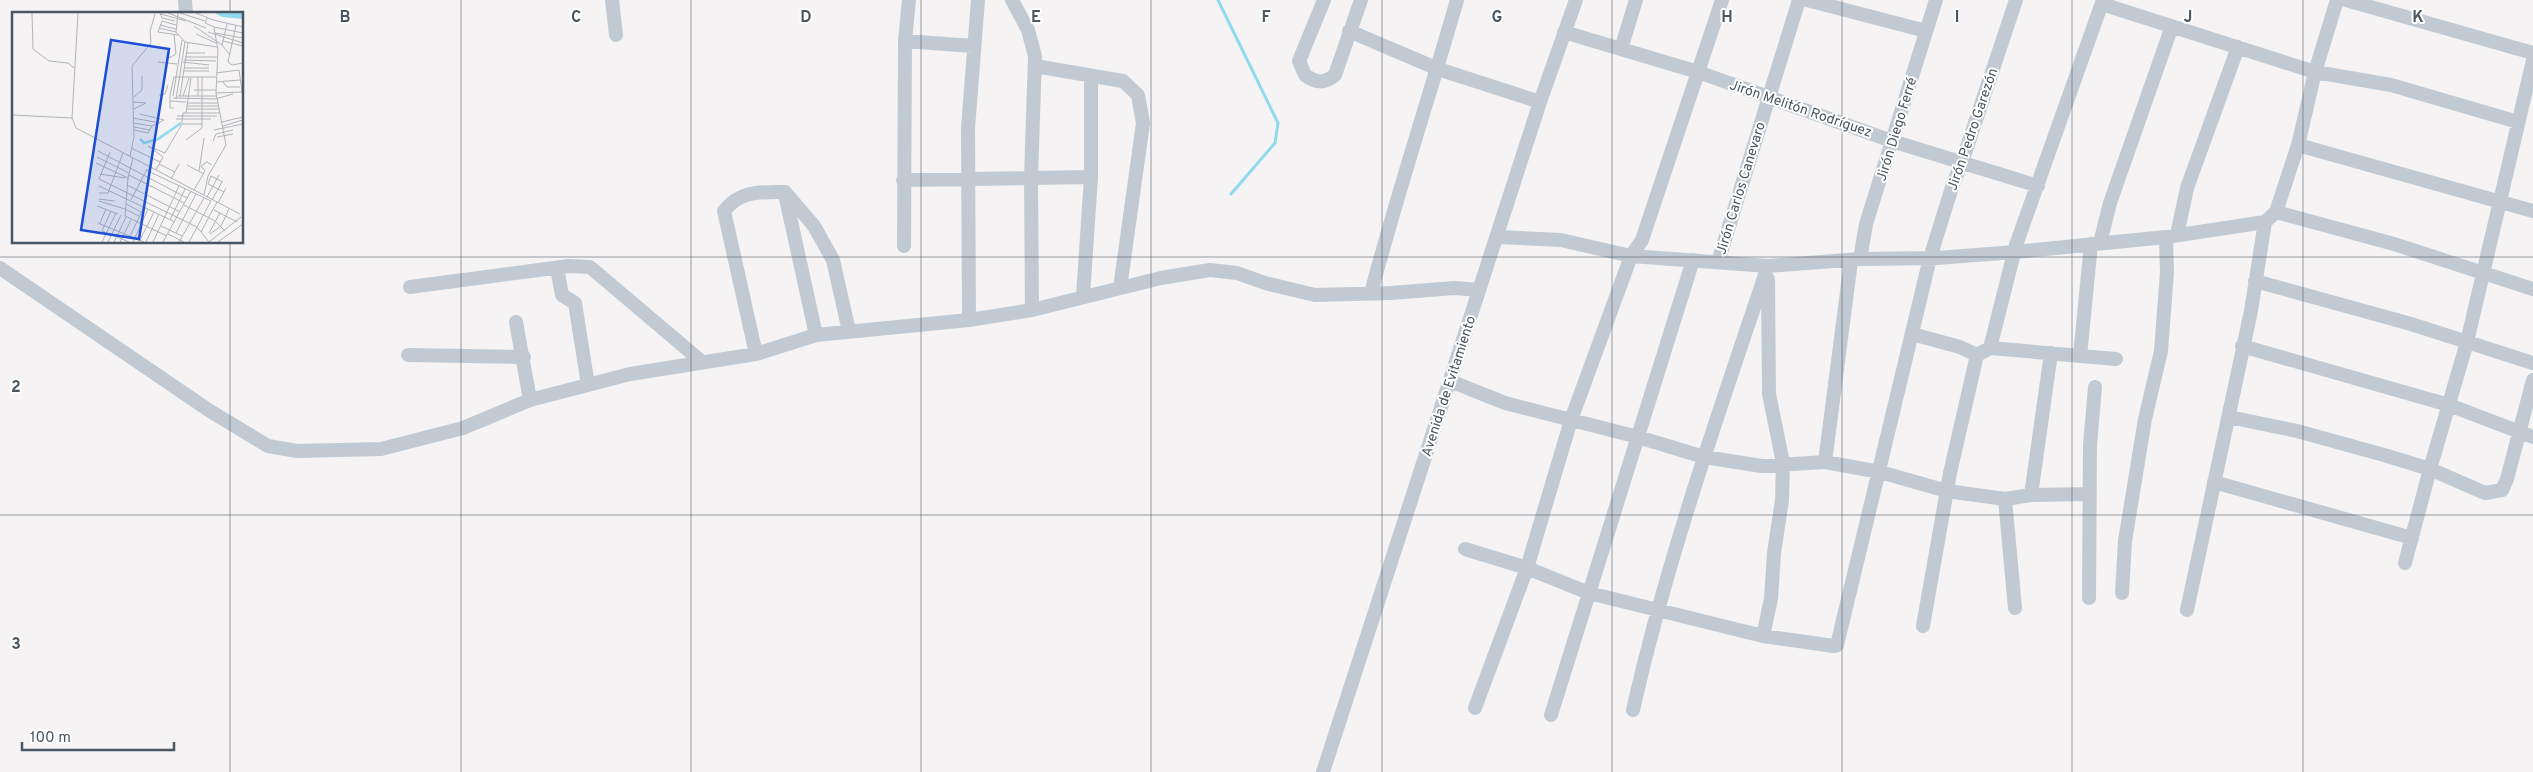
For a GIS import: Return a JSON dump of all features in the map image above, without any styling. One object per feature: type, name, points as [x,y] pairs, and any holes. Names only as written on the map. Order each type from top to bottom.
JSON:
[{"type":"street","points":[[612,0],[616,35]]},
{"type":"street","points":[[904,246],[905,41],[908,0]]},
{"type":"street","points":[[969,320],[968,178],[973,46],[978,0]]},
{"type":"street","points":[[1012,0],[1028,30],[1035,56],[1032,178],[1032,310]]},
{"type":"street","points":[[1324,0],[1299,61],[1304,75],[1318,82],[1328,80],[1334,75],[1361,0]]},
{"type":"street","points":[[1370,293],[1392,213],[1438,69],[1457,0]]},
{"type":"street","name":"Avenida de Evitamiento","points":[[1323,772],[1540,102],[1576,0]]},
{"type":"street","points":[[1620,49],[1636,0]]},
{"type":"street","points":[[1475,708],[1527,568],[1571,420],[1631,256],[1642,240],[1722,0]]},
{"type":"street","name":"Jirón Carlos Canevaro","points":[[1718,262],[1798,0]]},
{"type":"street","points":[[1808,0],[1926,32]]},
{"type":"street","name":"Jirón Diego Ferré","points":[[1825,462],[1855,260],[1936,0]]},
{"type":"street","name":"Jirón Pedro Garezón","points":[[1763,636],[1837,645],[1930,258],[1953,184],[2016,0]]},
{"type":"street","points":[[1496,237],[1561,240],[1631,256],[1768,266],[2015,252],[2171,236],[2265,222],[2276,212],[2298,145],[2315,72],[2337,0]]},
{"type":"street","points":[[2346,0],[2533,53]]},
{"type":"street","points":[[1990,348],[2015,252],[2103,2],[2315,72],[2391,85],[2518,122]]},
{"type":"street","points":[[2080,356],[2095,243],[2172,26]]},
{"type":"street","points":[[1349,32],[1438,69],[1540,102]]},
{"type":"street","name":"Jirón Melitón Rodríguez","points":[[1564,32],[1698,72],[1892,140],[2038,186]]},
{"type":"street","points":[[905,41],[973,46]]},
{"type":"street","points":[[2122,593],[2126,532],[2145,419],[2161,351],[2171,236],[2238,47]]},
{"type":"street","points":[[2405,563],[2467,342],[2498,202],[2533,60]]},
{"type":"street","points":[[1035,66],[1123,81],[1138,95],[1143,123],[1120,288]]},
{"type":"street","points":[[1083,296],[1091,177],[1090,76]]},
{"type":"street","points":[[2298,145],[2533,211]]},
{"type":"street","points":[[903,180],[1091,177]]},
{"type":"street","points":[[756,354],[724,211],[732,201],[752,192],[785,192],[814,226],[833,260],[849,331]]},
{"type":"street","points":[[785,192],[816,335]]},
{"type":"street","points":[[2276,212],[2394,244],[2533,289]]},
{"type":"street","points":[[2187,610],[2251,311],[2265,222]]},
{"type":"street","points":[[1551,715],[1693,260]]},
{"type":"street","points":[[1633,710],[1649,640],[1704,457],[1768,266]]},
{"type":"street","points":[[1465,549],[1527,568],[1589,592],[1763,636],[1771,599],[1774,553],[1782,500],[1783,463],[1769,394],[1768,266]]},
{"type":"street","points":[[410,287],[556,268],[590,267],[701,361]]},
{"type":"street","points":[[0,268],[210,411],[268,446],[282,449],[330,452],[387,448],[464,428],[530,400],[630,374],[701,361],[756,354],[816,335],[969,320],[1032,310],[1161,278],[1220,270],[1237,272],[1265,283],[1306,294],[1391,293],[1454,288],[1479,290]]},
{"type":"street","points":[[556,268],[562,295],[575,303],[588,385]]},
{"type":"street","points":[[2255,281],[2533,363]]},
{"type":"street","points":[[516,322],[524,357],[530,400]]},
{"type":"street","points":[[1912,334],[1960,347],[1978,355]]},
{"type":"street","points":[[2242,346],[2449,404],[2533,437]]},
{"type":"street","points":[[1923,626],[1947,491],[1978,355],[1990,348],[2116,359]]},
{"type":"street","points":[[2031,495],[2051,353]]},
{"type":"street","points":[[408,355],[524,357]]},
{"type":"street","points":[[2229,418],[2296,431],[2430,469],[2486,493],[2502,490],[2533,380]]},
{"type":"street","points":[[1450,381],[1505,403],[1638,437],[1704,457],[1762,466],[1783,463],[1825,462],[1880,472],[1947,491],[2005,499],[2031,495],[2090,494]]},
{"type":"street","points":[[2089,598],[2091,413],[2095,387]]},
{"type":"street","points":[[2214,482],[2412,538]]},
{"type":"street","points":[[2005,499],[2015,608]]},
{"type":"waterway","points":[[1218,0],[1278,123],[1275,143],[1231,194]]}]
